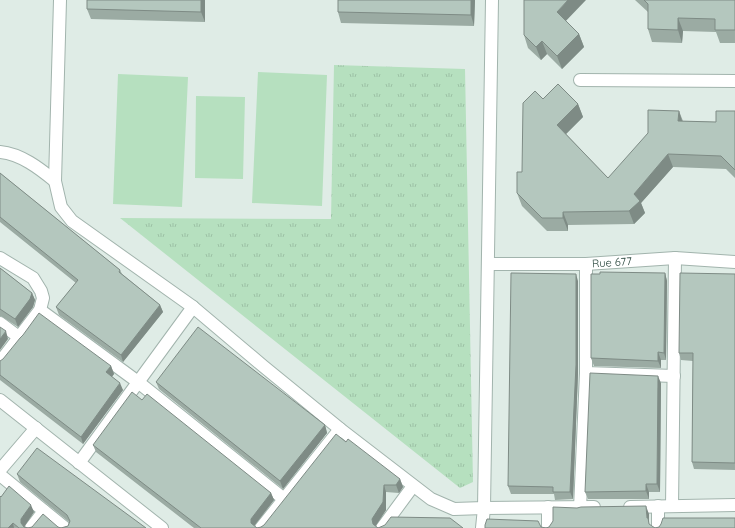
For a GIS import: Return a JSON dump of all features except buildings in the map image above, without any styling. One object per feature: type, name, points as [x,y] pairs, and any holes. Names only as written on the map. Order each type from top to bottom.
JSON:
[{"type":"street","points":[[60,0],[55,181],[61,208],[72,220],[194,307],[340,429],[413,486],[431,498],[454,510],[484,508],[604,507]]},
{"type":"street","points":[[482,528],[484,508],[492,0]]},
{"type":"street","points":[[580,80],[735,81]]},
{"type":"street","points":[[0,152],[5,152],[33,164],[55,181]]},
{"type":"street","points":[[0,258],[33,278],[41,291],[43,298],[40,310],[20,338],[0,362]]},
{"type":"street","points":[[672,506],[675,258]]},
{"type":"street","name":"Rue 677","points":[[488,264],[586,264],[675,258],[735,262]]},
{"type":"street","points":[[580,508],[586,373],[586,264]]},
{"type":"street","points":[[79,463],[194,307]]},
{"type":"street","points":[[40,310],[138,382],[284,499]]},
{"type":"street","points":[[0,323],[20,338]]},
{"type":"street","points":[[586,373],[674,376]]},
{"type":"street","points":[[0,400],[162,528]]},
{"type":"street","points":[[0,470],[36,428]]},
{"type":"street","points":[[261,528],[340,429]]},
{"type":"street","points":[[0,475],[65,528]]},
{"type":"street","points":[[382,528],[413,486]]},
{"type":"street","points":[[658,506],[658,528]]},
{"type":"street","points":[[619,507],[735,506]]},
{"type":"street","points":[[548,507],[548,528]]},
{"type":"street","points":[[31,528],[44,511]]},
{"type":"green space","points":[[334,65],[465,69],[473,482],[460,488],[120,218],[331,219]]},
{"type":"green space","points":[[258,72],[327,75],[322,206],[252,203]]},
{"type":"green space","points":[[118,74],[188,77],[182,207],[113,204]]},
{"type":"green space","points":[[196,96],[245,97],[243,179],[195,178]]}]
